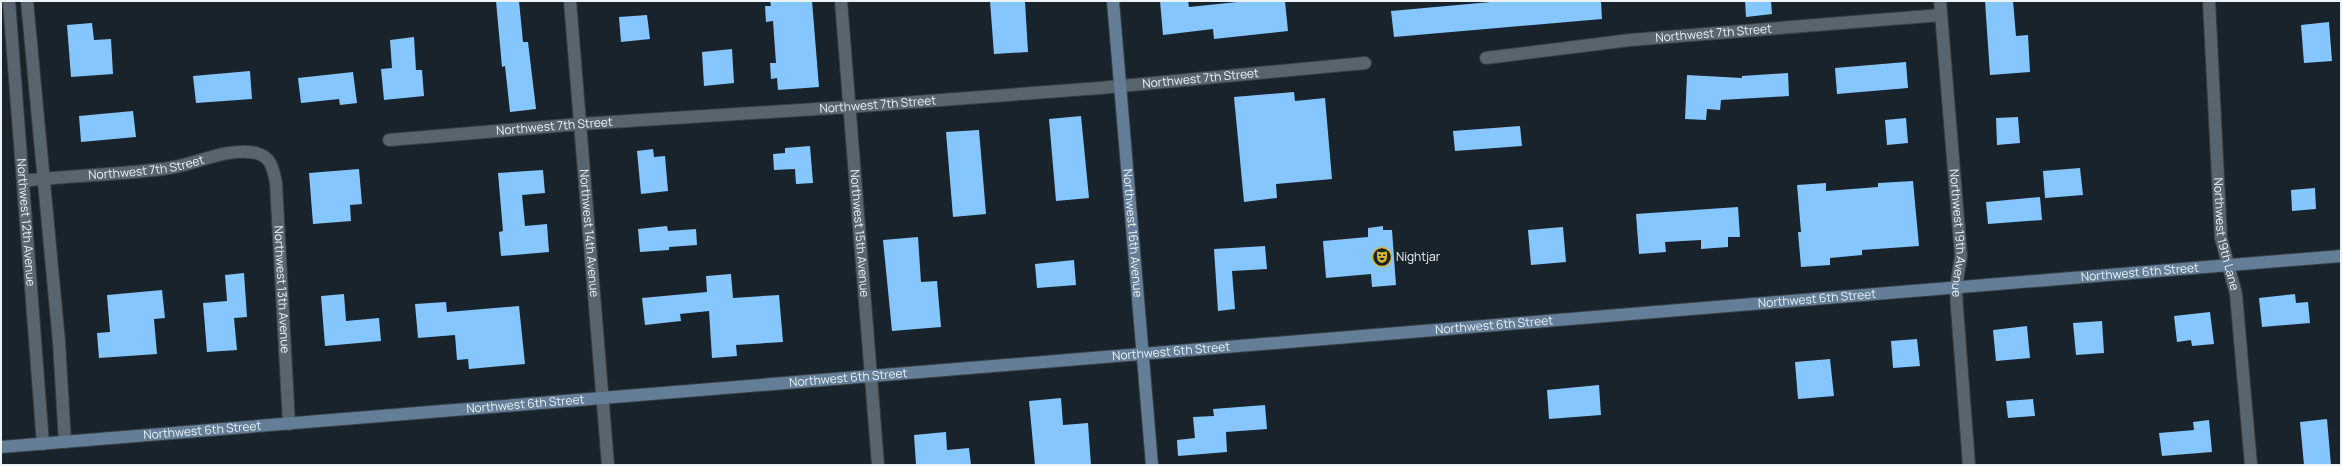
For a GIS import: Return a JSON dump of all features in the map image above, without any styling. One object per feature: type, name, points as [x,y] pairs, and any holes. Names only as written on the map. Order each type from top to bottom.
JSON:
[{"type":"main road","name":"Northwest 16th Avenue","points":[[1113,1],[1152,465]]},
{"type":"main road","name":"Northwest 6th Street","points":[[1,447],[2341,256]]},
{"type":"street","name":"Northwest 12th Avenue","points":[[9,1],[43,444]]},
{"type":"street","name":"Northwest 12th Avenue","points":[[27,1],[59,342],[65,442]]},
{"type":"street","name":"Northwest 14th Avenue","points":[[570,1],[608,465]]},
{"type":"street","name":"Northwest 15th Avenue","points":[[841,1],[848,107],[878,465]]},
{"type":"street","name":"Northwest 19th Avenue","points":[[1940,1],[1961,256],[1956,287],[1969,465]]},
{"type":"street","name":"Northwest 19th Lane","points":[[2209,1],[2221,238],[2236,294],[2251,465]]},
{"type":"street","name":"Northwest 7th Street","points":[[1486,58],[1630,40],[1941,15]]},
{"type":"street","name":"Northwest 7th Street","points":[[389,140],[580,124],[848,107],[1121,86],[1365,63]]},
{"type":"street","name":"Northwest 7th Street","points":[[23,181],[169,168],[230,153],[256,153],[267,157]]},
{"type":"street","name":"Northwest 13th Avenue","points":[[267,157],[273,166],[276,183],[289,424]]},
{"type":"building","points":[[496,1],[519,1],[523,42],[528,42],[536,109],[510,112],[505,66],[502,67]]},
{"type":"building","points":[[770,1],[812,1],[819,87],[778,90],[777,78],[771,79],[770,63],[776,63],[773,21],[766,22],[765,6],[771,6]]},
{"type":"building","points":[[990,1],[1025,1],[1028,52],[994,54]]},
{"type":"building","points":[[1160,1],[1188,1],[1189,7],[1247,1],[1285,1],[1288,31],[1214,39],[1213,29],[1163,35]]},
{"type":"building","points":[[1502,1],[1601,1],[1602,19],[1394,37],[1391,11]]},
{"type":"building","points":[[1745,1],[1771,1],[1772,14],[1746,17]]},
{"type":"building","points":[[1985,1],[2013,1],[2016,36],[2028,35],[2030,72],[1990,75]]},
{"type":"building","points":[[647,15],[650,39],[621,42],[619,17]]},
{"type":"building","points":[[2329,22],[2332,61],[2304,63],[2301,25]]},
{"type":"building","points":[[92,23],[94,40],[111,39],[113,74],[71,77],[67,25]]},
{"type":"building","points":[[414,37],[416,70],[422,70],[424,96],[384,100],[381,69],[392,68],[390,40]]},
{"type":"building","points":[[732,49],[734,83],[704,86],[702,52]]},
{"type":"building","points":[[1906,62],[1908,88],[1837,94],[1835,68]]},
{"type":"building","points":[[250,71],[252,99],[196,103],[193,76]]},
{"type":"building","points":[[353,72],[357,103],[340,105],[339,99],[301,103],[298,78]]},
{"type":"building","points":[[1788,73],[1789,96],[1721,100],[1720,110],[1707,109],[1706,120],[1685,119],[1687,75],[1742,78],[1742,76]]},
{"type":"building","points":[[1294,92],[1295,101],[1325,98],[1332,179],[1276,184],[1277,198],[1244,202],[1234,97]]},
{"type":"building","points":[[133,111],[136,137],[81,142],[79,116]]},
{"type":"building","points":[[1081,116],[1089,198],[1056,201],[1049,119]]},
{"type":"building","points":[[2018,117],[2020,143],[1997,145],[1996,118]]},
{"type":"building","points":[[1906,118],[1908,143],[1887,145],[1885,120]]},
{"type":"building","points":[[1520,126],[1522,146],[1455,151],[1453,131]]},
{"type":"building","points":[[979,130],[986,214],[953,217],[946,132]]},
{"type":"building","points":[[810,146],[813,183],[796,184],[795,169],[774,170],[773,154],[785,153],[785,148]]},
{"type":"building","points":[[653,149],[654,157],[665,156],[668,191],[641,194],[637,151]]},
{"type":"building","points":[[2080,168],[2083,195],[2045,198],[2043,171]]},
{"type":"building","points":[[359,169],[362,204],[350,205],[351,221],[313,224],[309,173]]},
{"type":"building","points":[[543,170],[545,193],[522,195],[525,226],[547,224],[549,252],[501,256],[499,232],[503,231],[498,173]]},
{"type":"building","points":[[1913,181],[1919,246],[1862,250],[1862,255],[1830,258],[1830,265],[1801,267],[1798,232],[1801,232],[1797,185],[1826,183],[1826,191],[1878,187],[1878,183]]},
{"type":"building","points":[[2315,188],[2316,209],[2292,211],[2291,190]]},
{"type":"building","points":[[2040,197],[2042,220],[1988,224],[1986,202]]},
{"type":"building","points":[[1738,207],[1740,237],[1728,237],[1728,247],[1701,249],[1701,240],[1665,242],[1666,252],[1639,254],[1636,214]]},
{"type":"building","points":[[667,226],[668,231],[696,229],[697,245],[669,247],[669,250],[640,252],[638,229]]},
{"type":"building","points":[[1383,226],[1383,230],[1392,230],[1396,285],[1372,287],[1371,274],[1326,278],[1323,241],[1368,237],[1368,228]]},
{"type":"building","points":[[1563,227],[1566,262],[1531,265],[1528,230]]},
{"type":"building","points":[[918,237],[921,282],[937,281],[941,327],[892,331],[883,240]]},
{"type":"building","points":[[1265,246],[1267,269],[1232,271],[1235,309],[1218,311],[1214,249]]},
{"type":"building","points":[[1074,260],[1076,285],[1037,288],[1035,264]]},
{"type":"building","points":[[244,273],[247,317],[234,318],[237,350],[207,352],[203,303],[227,301],[225,275]]},
{"type":"building","points":[[731,274],[733,298],[779,295],[783,342],[736,345],[737,356],[712,358],[709,311],[680,314],[681,321],[645,325],[642,298],[707,292],[706,276]]},
{"type":"building","points":[[162,290],[165,318],[154,319],[157,354],[99,358],[97,333],[110,332],[107,295]]},
{"type":"building","points":[[344,294],[346,321],[379,318],[381,341],[325,346],[321,296]]},
{"type":"building","points":[[2295,294],[2296,303],[2308,302],[2310,323],[2262,327],[2259,298]]},
{"type":"building","points":[[446,302],[447,312],[519,306],[525,364],[469,369],[468,359],[457,360],[455,335],[418,338],[415,304]]},
{"type":"building","points":[[2210,312],[2214,344],[2192,346],[2191,340],[2177,342],[2174,316]]},
{"type":"building","points":[[2102,321],[2104,353],[2076,355],[2073,323]]},
{"type":"building","points":[[2027,326],[2030,358],[1996,361],[1993,330]]},
{"type":"building","points":[[1917,339],[1920,366],[1893,368],[1891,341]]},
{"type":"building","points":[[1830,359],[1834,396],[1798,399],[1795,362]]},
{"type":"building","points":[[1599,385],[1601,415],[1549,419],[1547,390]]},
{"type":"building","points":[[1061,398],[1063,425],[1088,423],[1091,465],[1035,465],[1029,401]]},
{"type":"building","points":[[2033,399],[2035,416],[2008,418],[2006,401]]},
{"type":"building","points":[[1265,405],[1267,429],[1226,432],[1227,452],[1178,456],[1177,440],[1195,438],[1193,417],[1214,416],[1213,409]]},
{"type":"building","points":[[2327,419],[2331,465],[2304,465],[2300,422]]},
{"type":"building","points":[[2209,420],[2212,452],[2162,456],[2159,433],[2194,430],[2193,422]]},
{"type":"building","points":[[946,432],[947,450],[969,448],[971,465],[916,465],[914,435]]},
{"type":"place","name":"Nightjar","points":[[1382,257]]}]
